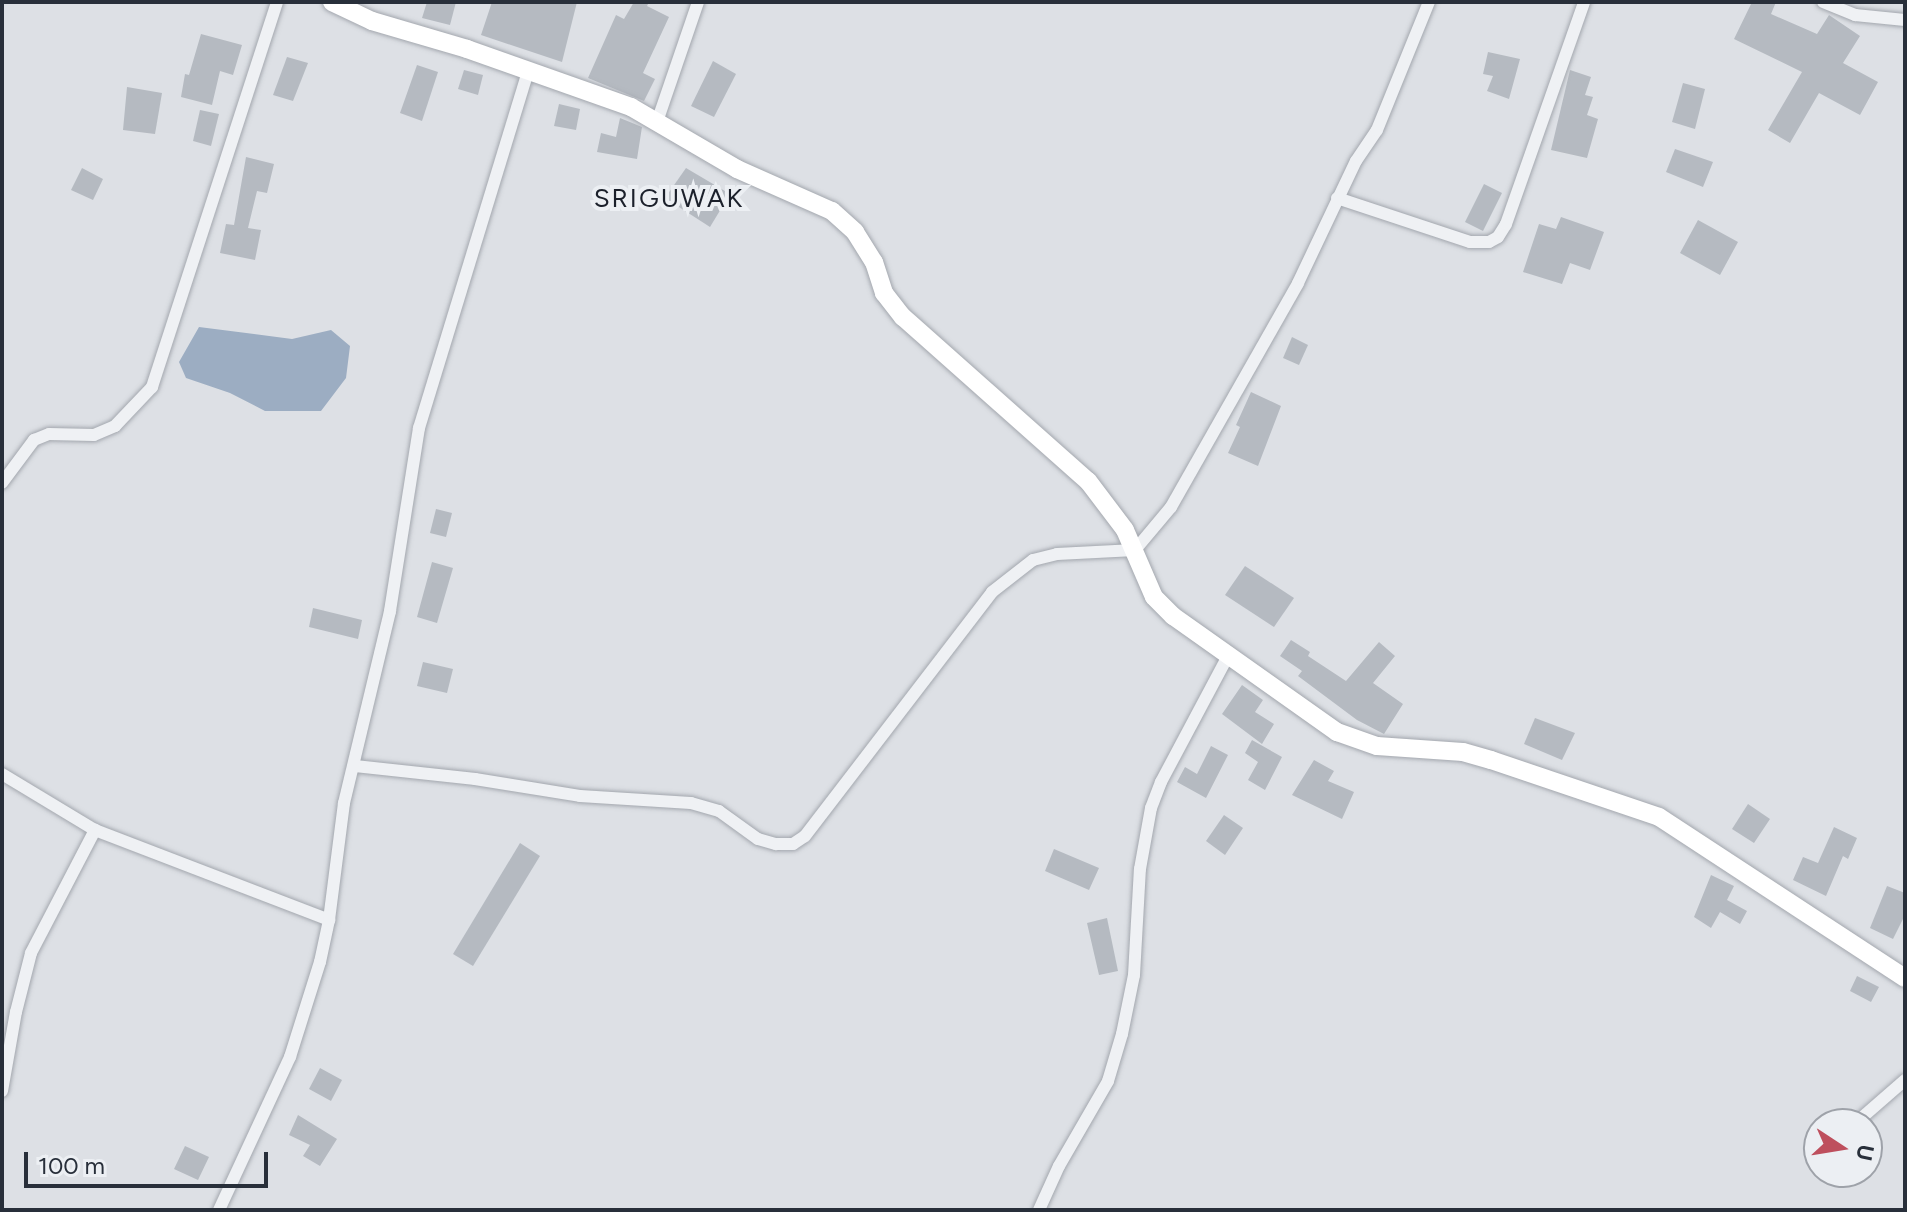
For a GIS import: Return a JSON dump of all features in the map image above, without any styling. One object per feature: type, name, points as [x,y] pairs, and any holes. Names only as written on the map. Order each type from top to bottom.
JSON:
[{"type":"street","points":[[2,483],[34,440],[49,434],[94,435],[115,426],[138,407],[152,387],[277,2]]},
{"type":"street","points":[[332,2],[360,8],[528,71],[601,94],[658,119],[737,169],[832,211],[855,232],[874,262],[884,293],[903,317],[1088,481],[1125,530],[1154,597],[1173,616],[1313,716],[1352,739],[1377,746],[1463,752],[1659,817],[1905,978]]},
{"type":"street","points":[[658,119],[698,2]]},
{"type":"street","points":[[355,766],[475,779],[580,796],[691,803],[719,811],[758,839],[776,844],[793,844],[805,836],[992,592],[1015,571],[1033,560],[1057,554],[1135,550],[1171,507],[1200,461],[1298,283],[1337,198],[1377,130],[1429,2]]},
{"type":"street","points":[[1337,198],[1470,242],[1489,242],[1498,237],[1506,224],[1584,2]]},
{"type":"street","points":[[1823,2],[1855,15],[1905,20]]},
{"type":"street","points":[[219,1210],[290,1057],[329,920],[344,803],[390,611],[426,402],[528,71]]},
{"type":"street","points":[[1039,1210],[1059,1166],[1108,1081],[1122,1034],[1134,975],[1140,869],[1151,808],[1161,782],[1229,654]]},
{"type":"street","points":[[2,774],[95,830],[329,920]]},
{"type":"street","points":[[2,1091],[16,1012],[31,953],[95,830]]},
{"type":"street","points":[[1873,1108],[1905,1080]]},
{"type":"water","points":[[199,327],[292,339],[331,330],[350,346],[346,378],[321,411],[265,411],[230,393],[186,378],[179,362]]},
{"type":"building","points":[[427,2],[456,2],[450,25],[422,18]]},
{"type":"building","points":[[492,2],[577,2],[562,62],[481,35]]},
{"type":"building","points":[[634,2],[649,2],[647,6],[669,17],[643,73],[655,79],[644,101],[588,78],[616,15],[624,19]]},
{"type":"building","points":[[1752,2],[1776,2],[1771,14],[1817,34],[1829,15],[1860,36],[1843,63],[1878,82],[1860,115],[1819,93],[1790,143],[1768,130],[1802,72],[1734,39]]},
{"type":"building","points":[[201,34],[242,45],[233,75],[220,71],[212,105],[181,97],[185,74],[189,75]]},
{"type":"building","points":[[1488,52],[1520,59],[1509,99],[1487,91],[1493,76],[1483,74]]},
{"type":"building","points":[[287,57],[308,63],[293,101],[273,95]]},
{"type":"building","points":[[713,61],[736,74],[714,117],[691,106]]},
{"type":"building","points":[[417,65],[438,72],[422,121],[400,113]]},
{"type":"building","points":[[464,70],[483,75],[478,95],[458,89]]},
{"type":"building","points":[[1570,70],[1591,77],[1585,95],[1593,97],[1587,115],[1598,119],[1587,158],[1551,150]]},
{"type":"building","points":[[1683,83],[1705,89],[1695,129],[1672,122]]},
{"type":"building","points":[[127,87],[162,93],[155,134],[123,130]]},
{"type":"building","points":[[559,104],[580,109],[576,130],[554,126]]},
{"type":"building","points":[[200,110],[219,114],[211,146],[193,141]]},
{"type":"building","points":[[620,118],[642,127],[637,159],[597,152],[601,133],[616,137]]},
{"type":"building","points":[[1675,149],[1713,162],[1703,187],[1666,172]]},
{"type":"building","points":[[246,157],[274,164],[267,193],[257,191],[248,228],[261,230],[255,260],[220,253],[226,224],[234,225]]},
{"type":"building","points":[[82,168],[103,179],[93,200],[71,190]]},
{"type":"building","points":[[686,168],[730,194],[710,227],[665,198]]},
{"type":"building","points":[[1484,184],[1502,193],[1483,231],[1465,222]]},
{"type":"building","points":[[1561,217],[1604,232],[1590,270],[1570,263],[1562,284],[1523,272],[1539,224],[1556,229]]},
{"type":"building","points":[[1698,220],[1738,242],[1720,275],[1680,253]]},
{"type":"building","points":[[1292,337],[1308,345],[1299,365],[1283,358]]},
{"type":"building","points":[[1251,392],[1281,406],[1258,466],[1228,453]]},
{"type":"building","points":[[436,509],[452,513],[446,537],[430,533]]},
{"type":"building","points":[[432,562],[453,568],[437,623],[417,617]]},
{"type":"building","points":[[1245,566],[1294,598],[1274,627],[1225,595]]},
{"type":"building","points":[[313,608],[362,620],[358,639],[309,627]]},
{"type":"building","points":[[1291,640],[1310,652],[1308,656],[1346,681],[1379,642],[1395,656],[1373,683],[1403,704],[1384,734],[1357,720],[1298,676],[1302,671],[1280,656]]},
{"type":"building","points":[[423,662],[453,669],[447,693],[417,686]]},
{"type":"building","points":[[1242,685],[1263,700],[1255,712],[1274,724],[1262,744],[1222,714]]},
{"type":"building","points":[[1535,718],[1575,733],[1562,760],[1524,744]]},
{"type":"building","points":[[1252,740],[1282,757],[1265,790],[1248,780],[1258,762],[1245,753]]},
{"type":"building","points":[[1211,746],[1228,755],[1206,798],[1177,782],[1185,767],[1197,774]]},
{"type":"building","points":[[1314,760],[1334,771],[1328,781],[1354,792],[1342,819],[1292,795]]},
{"type":"building","points":[[1748,804],[1770,819],[1754,843],[1732,829]]},
{"type":"building","points":[[1224,815],[1243,828],[1225,855],[1206,841]]},
{"type":"building","points":[[1834,827],[1857,838],[1848,859],[1843,856],[1826,896],[1793,880],[1803,857],[1818,863]]},
{"type":"building","points":[[520,843],[540,856],[473,966],[453,954]]},
{"type":"building","points":[[1054,849],[1099,868],[1089,890],[1045,871]]},
{"type":"building","points":[[1711,875],[1734,886],[1727,900],[1747,911],[1740,924],[1720,912],[1711,928],[1694,917]]},
{"type":"building","points":[[1887,886],[1905,893],[1905,915],[1893,939],[1870,928]]},
{"type":"building","points":[[1107,918],[1118,971],[1099,975],[1087,923]]},
{"type":"building","points":[[1857,976],[1879,987],[1871,1002],[1850,991]]},
{"type":"building","points":[[320,1068],[342,1080],[331,1101],[309,1089]]},
{"type":"building","points":[[298,1115],[337,1139],[320,1166],[303,1156],[310,1145],[289,1135]]},
{"type":"building","points":[[185,1146],[209,1157],[198,1180],[174,1169]]},
{"type":"district","name":"SRIGUWAK","points":[[669,199]]}]
